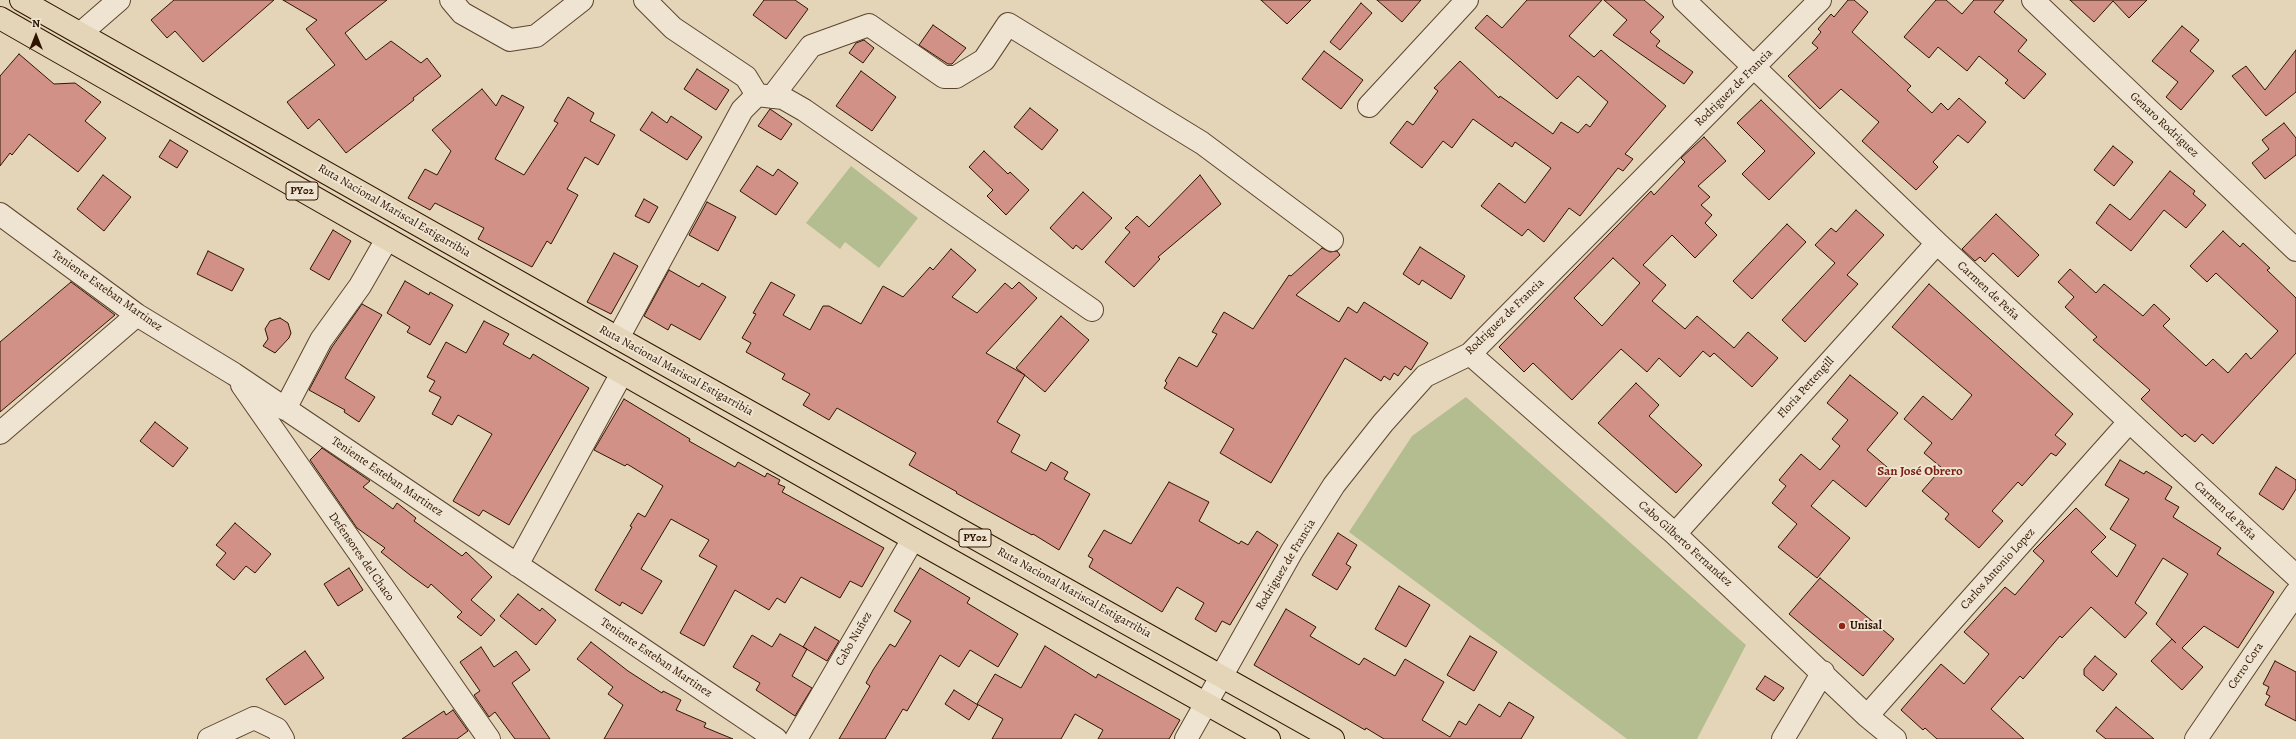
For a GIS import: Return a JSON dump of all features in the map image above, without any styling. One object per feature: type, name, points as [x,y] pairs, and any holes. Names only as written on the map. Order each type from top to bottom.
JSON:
[{"type":"highway","name":"Ruta Nacional Mariscal Estigarribia","points":[[21,0],[618,338],[1333,739]]},
{"type":"highway","name":"PY02","points":[[0,18],[913,539],[1269,739]]},
{"type":"street","points":[[81,33],[119,0]]},
{"type":"street","points":[[451,0],[462,13],[510,40],[536,36],[582,0]]},
{"type":"street","points":[[645,0],[673,28],[746,78],[764,96],[783,98],[804,110],[1092,310]]},
{"type":"street","points":[[1369,106],[1467,0]]},
{"type":"street","name":"Carmen de Peña","points":[[1684,0],[1755,66],[1937,243],[2296,576]]},
{"type":"street","name":"Rodriguez de Francia","points":[[1186,739],[1292,551],[1334,485],[1383,423],[1424,376],[1470,354],[1820,0]]},
{"type":"street","name":"Genaro Rodriguez","points":[[2033,0],[2296,250]]},
{"type":"street","points":[[618,338],[742,110],[764,96],[811,46],[869,25],[944,78],[956,78],[984,60],[1008,24],[1202,143],[1332,240]]},
{"type":"street","name":"Teniente Esteban Martinez","points":[[0,214],[137,315],[234,374],[776,739]]},
{"type":"street","points":[[285,409],[321,340],[360,286],[387,239]]},
{"type":"street","name":"Floria Pettengill","points":[[1675,534],[1937,243]]},
{"type":"street","points":[[0,433],[137,315]]},
{"type":"street","name":"Cabo Gilberto Fernandez","points":[[1470,354],[1675,534],[1823,672],[1867,716],[1895,739]]},
{"type":"street","points":[[517,565],[622,373]]},
{"type":"street","name":"Defensores del Chaco","points":[[234,374],[489,739]]},
{"type":"street","name":"Carlos Antonio Lopez","points":[[1867,716],[2130,422]]},
{"type":"street","name":"Cabo Nuñez","points":[[796,739],[913,539]]},
{"type":"street","name":"Cerro Cora","points":[[2196,739],[2296,593]]},
{"type":"street","points":[[1783,739],[1823,672]]},
{"type":"street","points":[[210,739],[254,718],[277,729],[283,739]]},
{"type":"green space","points":[[851,166],[918,218],[879,268],[845,242],[840,249],[806,223]]},
{"type":"green space","points":[[1466,397],[1746,645],[1697,739],[1627,739],[1349,532],[1412,436]]},
{"type":"building","points":[[174,0],[274,0],[203,62],[175,31],[167,38],[151,20]]},
{"type":"building","points":[[283,0],[387,0],[345,33],[366,60],[391,41],[421,63],[427,58],[441,76],[413,98],[414,100],[346,153],[319,119],[308,129],[287,102],[335,65],[306,29],[317,20]]},
{"type":"building","points":[[764,0],[795,0],[808,9],[786,39],[753,15]]},
{"type":"building","points":[[1261,0],[1311,0],[1287,24]]},
{"type":"building","points":[[1377,0],[1421,0],[1402,22]]},
{"type":"building","points":[[1527,0],[1602,0],[1569,36],[1594,57],[1601,50],[1666,106],[1625,154],[1633,159],[1623,171],[1618,168],[1580,216],[1569,208],[1544,242],[1528,229],[1522,236],[1481,206],[1499,183],[1525,203],[1551,168],[1515,142],[1512,147],[1473,119],[1452,148],[1443,141],[1422,168],[1390,143],[1407,121],[1413,125],[1438,91],[1434,88],[1460,61],[1499,98],[1500,96],[1553,134],[1561,122],[1578,133],[1586,124],[1590,127],[1608,102],[1578,76],[1557,99],[1475,28],[1487,15],[1502,28]]},
{"type":"building","points":[[1604,0],[1644,0],[1664,17],[1650,32],[1660,41],[1656,46],[1693,72],[1684,84],[1613,35],[1627,20]]},
{"type":"building","points":[[1848,0],[1854,0],[1868,12],[1852,32],[1911,86],[1907,90],[1932,113],[1941,103],[1948,110],[1959,98],[1986,122],[1968,143],[1958,135],[1933,162],[1938,167],[1916,190],[1862,141],[1879,122],[1841,89],[1820,109],[1788,76],[1818,48],[1812,43],[1821,32],[1818,29],[1831,14],[1834,17]]},
{"type":"building","points":[[1936,0],[1946,0],[1962,14],[1974,0],[2004,0],[1994,12],[2027,40],[2018,51],[2046,74],[2024,99],[2005,83],[2008,80],[1979,56],[1967,71],[1938,47],[1929,58],[1904,37]]},
{"type":"building","points":[[2070,0],[2147,0],[2129,18],[2113,1],[2094,22]]},
{"type":"building","points":[[1361,3],[1372,13],[1340,50],[1330,42]]},
{"type":"building","points":[[933,25],[966,48],[952,64],[948,64],[919,45]]},
{"type":"building","points":[[2182,26],[2199,40],[2190,51],[2214,71],[2181,110],[2166,97],[2178,82],[2152,61]]},
{"type":"building","points":[[864,40],[874,48],[863,63],[849,53],[856,43]]},
{"type":"building","points":[[2296,50],[2296,92],[2266,116],[2232,76],[2246,66],[2265,90]]},
{"type":"building","points":[[1324,51],[1363,80],[1341,109],[1302,79]]},
{"type":"building","points":[[19,54],[54,84],[75,83],[101,102],[85,121],[106,138],[78,172],[29,134],[12,155],[10,153],[0,166],[0,76]]},
{"type":"building","points":[[697,69],[729,90],[716,110],[684,89]]},
{"type":"building","points":[[861,71],[896,97],[872,131],[836,106]]},
{"type":"building","points":[[482,89],[496,106],[502,95],[524,107],[495,159],[524,175],[558,123],[554,121],[568,97],[594,113],[590,121],[615,135],[598,165],[585,157],[567,189],[578,195],[551,244],[547,241],[532,267],[478,239],[484,228],[435,203],[430,210],[408,198],[425,169],[437,175],[451,151],[432,130]]},
{"type":"building","points":[[1761,100],[1815,153],[1769,200],[1742,174],[1765,151],[1737,123]]},
{"type":"building","points":[[1030,108],[1058,130],[1042,150],[1014,127]]},
{"type":"building","points":[[770,109],[792,124],[781,140],[758,126]]},
{"type":"building","points":[[652,112],[667,123],[671,116],[702,137],[687,160],[640,130]]},
{"type":"building","points":[[2284,123],[2296,138],[2296,155],[2265,179],[2252,163],[2269,149],[2262,140]]},
{"type":"building","points":[[1704,137],[1726,161],[1698,186],[1710,197],[1701,205],[1712,215],[1705,223],[1717,235],[1695,258],[1672,235],[1643,265],[1666,285],[1652,301],[1685,329],[1697,316],[1734,348],[1748,332],[1778,358],[1752,387],[1714,353],[1710,357],[1703,351],[1680,377],[1659,358],[1647,372],[1621,349],[1572,400],[1533,363],[1524,372],[1499,347],[1651,191],[1654,195],[1685,162],[1681,158]],"holes":[[[1613,258],[1640,283],[1602,326],[1574,298]]]},
{"type":"building","points":[[170,140],[188,151],[177,168],[159,157]]},
{"type":"building","points":[[2113,146],[2133,162],[2114,186],[2094,170]]},
{"type":"building","points":[[984,151],[1008,174],[1010,172],[1029,190],[1006,215],[987,196],[993,190],[969,167]]},
{"type":"building","points":[[757,166],[773,176],[778,169],[798,183],[776,215],[740,191]]},
{"type":"building","points":[[2170,171],[2195,191],[2193,194],[2206,205],[2186,228],[2164,210],[2131,251],[2096,223],[2110,204],[2130,220]]},
{"type":"building","points":[[103,175],[131,197],[104,231],[77,209]]},
{"type":"building","points":[[1200,175],[1221,204],[1158,257],[1160,259],[1134,287],[1105,262],[1130,232],[1125,228],[1137,216],[1149,227]]},
{"type":"building","points":[[1083,192],[1112,218],[1082,250],[1076,245],[1073,249],[1050,228]]},
{"type":"building","points":[[644,199],[658,207],[649,223],[635,216]]},
{"type":"building","points":[[707,202],[736,217],[718,251],[689,235]]},
{"type":"building","points":[[1856,210],[1884,235],[1847,275],[1858,284],[1805,342],[1782,320],[1835,263],[1815,245],[1831,228],[1836,232]]},
{"type":"building","points":[[1996,214],[2039,255],[2018,277],[1993,253],[1985,262],[1980,257],[1975,261],[1962,249]]},
{"type":"building","points":[[1787,224],[1806,242],[1752,299],[1733,281]]},
{"type":"building","points":[[333,230],[351,241],[329,280],[310,269]]},
{"type":"building","points":[[2223,231],[2240,247],[2243,243],[2270,268],[2267,270],[2296,298],[2296,353],[2213,444],[2202,434],[2195,442],[2185,434],[2182,437],[2141,399],[2150,390],[2093,340],[2097,337],[2065,307],[2074,297],[2058,282],[2070,269],[2096,293],[2104,284],[2143,316],[2154,304],[2170,319],[2163,326],[2206,366],[2213,359],[2228,373],[2246,353],[2251,359],[2278,331],[2216,273],[2207,282],[2190,266]]},
{"type":"building","points":[[1420,247],[1465,276],[1451,299],[1422,280],[1419,285],[1403,274]]},
{"type":"building","points":[[1322,248],[1330,252],[1337,251],[1340,255],[1296,295],[1339,322],[1348,307],[1357,313],[1364,302],[1428,343],[1411,370],[1405,366],[1398,376],[1394,373],[1390,380],[1384,376],[1381,381],[1345,358],[1271,483],[1220,453],[1234,429],[1164,388],[1167,383],[1165,381],[1179,357],[1197,367],[1217,334],[1212,332],[1224,312],[1253,329],[1289,275],[1291,276]]},
{"type":"building","points":[[951,249],[976,270],[952,297],[977,313],[1005,283],[1012,289],[1019,282],[1037,298],[986,353],[1025,375],[997,422],[1020,435],[1011,452],[1046,471],[1051,462],[1068,472],[1064,479],[1090,494],[1059,550],[909,465],[916,453],[837,408],[829,420],[803,405],[810,394],[782,379],[785,374],[746,352],[751,343],[742,338],[756,314],[753,313],[771,282],[795,295],[783,315],[810,330],[823,306],[829,306],[861,324],[883,286],[903,297],[930,267],[933,270]]},
{"type":"building","points":[[208,251],[244,269],[232,291],[197,274]]},
{"type":"building","points":[[614,253],[638,266],[611,314],[587,302]]},
{"type":"building","points":[[669,270],[699,287],[702,283],[726,297],[700,340],[671,324],[668,330],[644,316]]},
{"type":"building","points":[[405,281],[429,295],[430,292],[453,305],[430,345],[407,332],[410,327],[387,313]]},
{"type":"building","points":[[71,282],[115,315],[0,412],[0,342]]},
{"type":"building","points":[[1929,284],[2073,414],[2055,435],[2066,444],[2056,456],[2051,453],[2022,486],[2018,482],[1992,511],[2003,521],[1979,548],[1945,519],[1949,514],[1922,491],[1942,468],[1924,453],[1932,443],[1904,419],[1923,396],[1952,420],[1972,395],[1892,327]]},
{"type":"building","points":[[362,304],[382,315],[345,378],[375,397],[359,422],[344,412],[345,410],[309,390],[332,347]]},
{"type":"building","points":[[1061,316],[1089,340],[1045,392],[1016,368]]},
{"type":"building","points":[[280,318],[288,323],[291,333],[289,338],[275,353],[263,346],[268,339],[265,329],[270,321]]},
{"type":"building","points":[[484,321],[509,334],[503,344],[530,359],[533,354],[589,388],[509,525],[483,510],[479,516],[453,501],[492,434],[458,415],[452,425],[432,414],[441,397],[429,391],[435,381],[427,377],[446,342],[466,353]]},
{"type":"building","points":[[1850,375],[1898,413],[1867,450],[1894,473],[1866,507],[1833,480],[1811,506],[1850,538],[1817,578],[1778,547],[1797,524],[1772,503],[1786,486],[1779,480],[1801,454],[1820,470],[1840,446],[1832,439],[1848,420],[1827,403]]},
{"type":"building","points":[[1636,383],[1659,405],[1649,416],[1702,465],[1676,493],[1598,423]]},
{"type":"building","points":[[624,399],[690,439],[689,441],[735,467],[738,462],[765,477],[767,473],[780,480],[778,484],[785,487],[782,492],[884,548],[862,587],[850,581],[840,598],[801,577],[785,603],[777,598],[769,610],[735,590],[704,646],[680,633],[717,566],[699,556],[709,540],[671,519],[641,569],[662,581],[642,614],[622,602],[620,606],[595,590],[632,527],[630,526],[638,513],[645,517],[663,486],[627,464],[625,466],[594,450]]},
{"type":"building","points":[[155,422],[188,448],[173,467],[140,441]]},
{"type":"building","points":[[322,448],[370,481],[363,487],[393,509],[397,503],[416,518],[414,521],[462,556],[466,552],[492,577],[471,600],[495,620],[481,636],[457,617],[462,612],[431,584],[428,588],[410,575],[381,552],[385,548],[357,528],[310,460]]},
{"type":"building","points":[[2120,460],[2144,474],[2146,471],[2172,487],[2165,499],[2179,507],[2173,517],[2221,548],[2217,554],[2274,592],[2238,648],[2204,626],[2182,648],[2203,667],[2182,690],[2151,661],[2172,639],[2156,624],[2188,574],[2163,558],[2135,603],[2147,613],[2125,638],[2091,607],[2062,638],[2060,636],[2023,679],[2020,676],[1991,709],[2024,739],[1937,739],[1925,728],[1923,730],[1901,710],[1941,664],[1964,684],[1989,654],[1964,632],[2005,587],[2015,595],[2044,561],[2033,551],[2076,508],[2106,537],[2091,552],[2117,577],[2136,545],[2110,529],[2129,499],[2105,485]]},
{"type":"building","points":[[2276,467],[2296,480],[2296,489],[2283,510],[2259,494]]},
{"type":"building","points":[[1169,482],[1209,502],[1199,521],[1239,544],[1241,541],[1248,545],[1257,531],[1278,545],[1230,625],[1222,621],[1216,632],[1195,619],[1204,603],[1177,587],[1162,612],[1089,567],[1093,559],[1088,556],[1104,530],[1131,544]]},
{"type":"building","points":[[235,523],[271,554],[255,573],[246,566],[234,580],[216,565],[226,553],[216,545]]},
{"type":"building","points":[[1338,533],[1357,545],[1346,564],[1351,567],[1337,590],[1312,575]]},
{"type":"building","points":[[349,568],[363,590],[338,606],[324,584]]},
{"type":"building","points":[[920,568],[970,598],[967,603],[1018,634],[998,667],[970,650],[959,667],[940,655],[907,711],[903,709],[885,739],[839,739],[870,686],[866,683],[873,670],[890,644],[895,647],[911,621],[894,611]]},
{"type":"building","name":"Unisal","points":[[1820,578],[1894,639],[1863,676],[1789,614]]},
{"type":"building","points":[[1399,586],[1430,605],[1406,647],[1375,629]]},
{"type":"building","points":[[518,594],[540,611],[542,608],[556,620],[536,645],[500,616]]},
{"type":"building","points":[[1286,609],[1316,627],[1310,636],[1359,665],[1364,658],[1395,676],[1405,659],[1444,682],[1422,720],[1450,737],[1459,721],[1466,725],[1479,704],[1500,717],[1509,702],[1534,717],[1521,739],[1384,739],[1366,728],[1365,730],[1254,665]]},
{"type":"building","points":[[815,627],[839,641],[827,661],[803,647]]},
{"type":"building","points":[[780,634],[807,649],[792,676],[812,688],[795,716],[756,690],[760,683],[733,667],[752,635],[772,647]]},
{"type":"building","points":[[1470,636],[1497,652],[1474,691],[1447,675]]},
{"type":"building","points":[[591,642],[628,671],[662,693],[663,691],[681,700],[676,710],[706,723],[704,727],[733,739],[604,739],[623,705],[608,694],[613,687],[577,659]]},
{"type":"building","points":[[1045,646],[1096,678],[1098,674],[1180,720],[1169,739],[1098,739],[1103,730],[1075,714],[1061,739],[992,739],[1003,719],[977,704],[995,674],[1021,688]]},
{"type":"building","points":[[481,647],[494,667],[516,651],[530,670],[512,683],[550,739],[515,739],[495,712],[489,717],[474,695],[480,691],[460,662]]},
{"type":"building","points":[[305,651],[324,678],[285,705],[266,679]]},
{"type":"building","points":[[2095,656],[2117,674],[2103,691],[2084,675],[2084,669]]},
{"type":"building","points":[[2275,661],[2296,672],[2296,721],[2265,705],[2270,696],[2266,694],[2269,687],[2263,684]]},
{"type":"building","points":[[1765,676],[1784,688],[1774,701],[1756,689]]},
{"type":"building","points":[[954,690],[978,705],[969,720],[945,704]]},
{"type":"building","points":[[2116,707],[2154,739],[2106,739],[2096,731]]},
{"type":"building","points":[[453,710],[468,731],[457,739],[402,739],[444,711],[446,715]]},
{"type":"place","name":"Unisal","points":[[1842,626]]},
{"type":"district","name":"San José Obrero","points":[[1920,472]]}]
